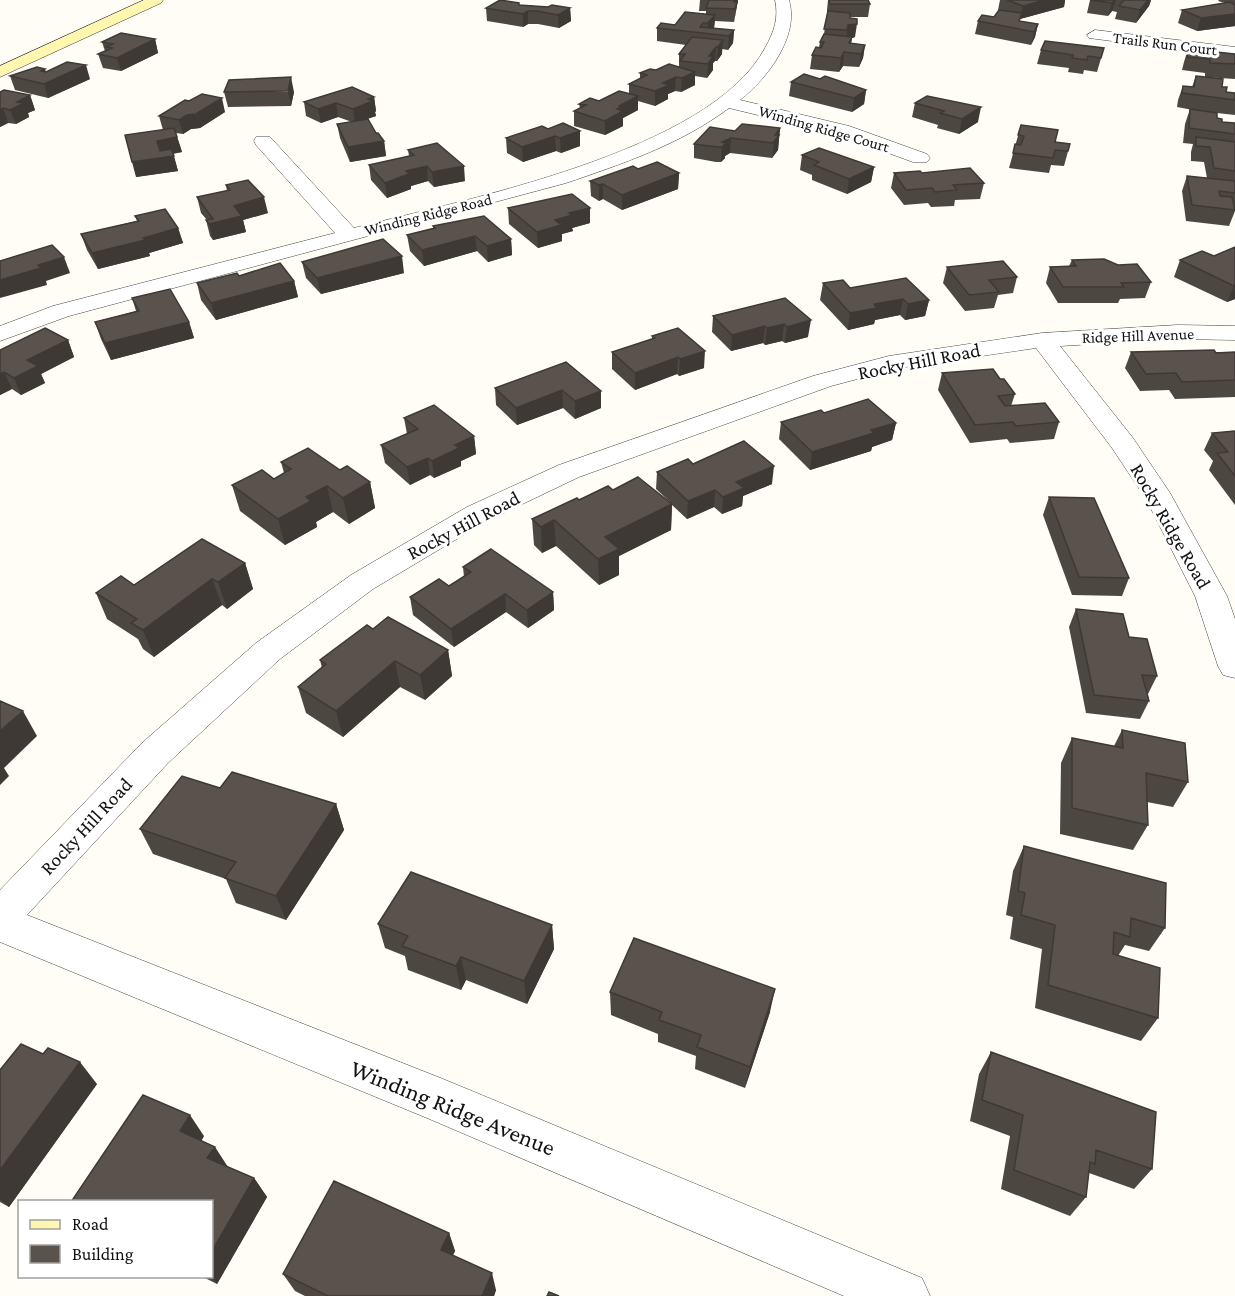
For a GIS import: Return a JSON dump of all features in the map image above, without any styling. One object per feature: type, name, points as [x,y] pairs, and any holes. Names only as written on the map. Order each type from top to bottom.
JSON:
[{"type":"main road","points":[[0,72],[156,0]]},
{"type":"street","name":"Winding Ridge Road","points":[[0,334],[61,312],[348,234],[527,189],[598,166],[676,133],[727,102],[756,76],[775,51],[785,21],[782,0]]},
{"type":"street","name":"Trails Run Court","points":[[1095,34],[1235,52]]},
{"type":"street","name":"Winding Ridge Court","points":[[727,102],[842,130],[920,158]]},
{"type":"street","points":[[263,141],[348,234]]},
{"type":"street","name":"Ridge Hill Avenue","points":[[1042,340],[1178,332],[1235,333]]},
{"type":"street","name":"Rocky Ridge Road","points":[[1042,340],[1123,444],[1160,498],[1211,596],[1235,666]]},
{"type":"street","name":"Rocky Hill Road","points":[[0,917],[155,753],[268,651],[362,582],[477,514],[569,471],[822,381],[898,361],[1042,340]]},
{"type":"street","name":"Winding Ridge Avenue","points":[[0,923],[442,1102],[904,1296]]},
{"type":"building","points":[[500,0],[519,3],[519,5],[548,7],[552,5],[570,8],[558,15],[537,11],[528,11],[523,14],[486,8]]},
{"type":"building","points":[[709,0],[735,0],[734,2],[737,2],[735,9],[706,8]]},
{"type":"building","points":[[829,0],[868,0],[870,4],[830,4]]},
{"type":"building","points":[[1007,0],[1045,0],[1023,6]]},
{"type":"building","points":[[1091,0],[1115,0],[1112,3]]},
{"type":"building","points":[[1124,0],[1148,0],[1140,10],[1119,6]]},
{"type":"building","points":[[1230,2],[1235,5],[1235,14],[1201,18],[1182,10]]},
{"type":"building","points":[[999,10],[1022,13],[1019,21],[1038,24],[1034,32],[978,21],[982,15],[994,17]]},
{"type":"building","points":[[828,11],[850,13],[850,18],[857,19],[857,24],[848,25],[847,30],[824,29]]},
{"type":"building","points":[[685,12],[715,15],[708,23],[703,23],[700,27],[734,30],[729,36],[657,28],[661,23],[675,25]]},
{"type":"building","points":[[121,33],[155,39],[117,58],[98,54],[112,48],[106,47],[113,44],[102,42]]},
{"type":"building","points":[[824,34],[852,37],[849,43],[865,45],[861,54],[844,52],[841,58],[812,55],[816,47],[821,48],[824,42],[820,42]]},
{"type":"building","points":[[692,37],[723,40],[709,56],[713,56],[708,64],[680,61],[685,54],[679,54]]},
{"type":"building","points":[[1045,41],[1104,48],[1101,58],[1088,56],[1087,60],[1072,58],[1073,55],[1041,50]]},
{"type":"building","points":[[1188,49],[1235,54],[1235,64],[1210,63],[1210,59],[1187,57]]},
{"type":"building","points":[[67,62],[86,65],[44,84],[10,76],[37,67],[45,69],[41,71],[46,72]]},
{"type":"building","points":[[669,64],[695,72],[663,83],[669,85],[655,91],[629,84],[647,75],[640,73],[650,69],[656,70]]},
{"type":"building","points":[[804,74],[820,79],[825,76],[866,90],[854,98],[791,82]]},
{"type":"building","points":[[1196,76],[1223,79],[1222,87],[1227,87],[1226,92],[1235,93],[1235,100],[1182,93],[1183,86],[1194,87]]},
{"type":"building","points":[[291,77],[288,91],[224,92],[229,80]]},
{"type":"building","points":[[352,87],[374,97],[368,99],[373,101],[353,109],[336,103],[318,109],[304,102]]},
{"type":"building","points":[[4,90],[30,95],[17,102],[24,103],[10,110],[3,108],[0,110],[0,92]]},
{"type":"building","points":[[619,91],[638,96],[619,106],[622,107],[617,109],[623,111],[605,121],[574,111],[586,105],[579,104],[590,98],[599,101]]},
{"type":"building","points":[[202,94],[222,98],[196,114],[187,115],[179,120],[159,116],[185,100],[189,101]]},
{"type":"building","points":[[927,96],[981,107],[962,119],[915,103]]},
{"type":"building","points":[[1190,109],[1217,113],[1217,118],[1222,119],[1222,122],[1235,123],[1235,134],[1189,128]]},
{"type":"building","points":[[368,119],[384,141],[348,147],[337,124]]},
{"type":"building","points":[[563,123],[580,131],[560,138],[555,136],[522,147],[506,138],[542,126],[548,129]]},
{"type":"building","points":[[742,124],[780,128],[775,135],[779,135],[773,143],[731,138],[722,142],[726,143],[722,147],[694,144],[710,127],[735,131]]},
{"type":"building","points":[[1021,125],[1058,130],[1055,142],[1070,144],[1068,151],[1055,150],[1053,158],[1013,153],[1015,144],[1021,145],[1024,136],[1018,135]]},
{"type":"building","points":[[174,128],[177,137],[157,141],[160,151],[171,149],[174,156],[132,162],[125,135]]},
{"type":"building","points":[[1196,137],[1235,142],[1235,171],[1214,168],[1210,147],[1196,146]]},
{"type":"building","points":[[437,143],[464,166],[432,172],[427,166],[406,171],[409,174],[385,183],[369,165],[414,155],[408,150]]},
{"type":"building","points":[[819,148],[874,167],[849,179],[814,165],[819,162],[802,155]]},
{"type":"building","points":[[657,162],[679,173],[622,195],[603,184],[599,185],[590,181],[633,166],[638,169]]},
{"type":"building","points":[[970,168],[984,183],[953,185],[957,190],[935,192],[932,188],[906,190],[894,173],[920,171],[922,173]]},
{"type":"building","points":[[1187,176],[1235,181],[1235,193],[1219,191],[1220,196],[1232,197],[1235,210],[1192,205]]},
{"type":"building","points":[[248,180],[264,197],[234,206],[242,216],[209,224],[206,220],[213,219],[197,197],[230,190],[226,185]]},
{"type":"building","points":[[572,194],[590,208],[569,213],[572,215],[555,220],[561,225],[537,232],[508,208]]},
{"type":"building","points":[[165,209],[178,228],[143,238],[145,240],[92,253],[81,234],[139,221],[135,216]]},
{"type":"building","points":[[484,216],[511,239],[487,246],[475,236],[422,250],[407,235],[435,228],[433,226]]},
{"type":"building","points":[[383,239],[402,256],[317,278],[302,262]]},
{"type":"building","points":[[52,245],[64,257],[38,265],[41,268],[0,280],[0,261]]},
{"type":"building","points":[[1235,247],[1234,286],[1180,260],[1202,251],[1214,256]]},
{"type":"building","points":[[1104,259],[1118,265],[1137,264],[1151,282],[1121,283],[1124,287],[1063,287],[1050,267],[1076,266],[1072,260]]},
{"type":"building","points":[[1003,261],[1017,277],[989,280],[999,292],[969,295],[947,267]]},
{"type":"building","points":[[280,263],[294,281],[211,303],[197,283],[237,273],[239,276]]},
{"type":"building","points":[[906,278],[929,300],[908,304],[903,299],[874,304],[877,308],[850,313],[823,283],[843,280],[850,288]]},
{"type":"building","points":[[170,289],[189,322],[105,343],[95,322],[139,311],[132,298]]},
{"type":"building","points":[[785,298],[811,320],[787,327],[784,324],[767,328],[765,326],[732,335],[713,316]]},
{"type":"building","points":[[45,328],[68,340],[27,360],[38,366],[14,378],[4,372],[0,374],[0,350]]},
{"type":"building","points":[[678,328],[705,351],[680,359],[678,357],[635,373],[612,352],[655,338],[652,336]]},
{"type":"building","points":[[1214,350],[1216,353],[1235,352],[1235,380],[1182,382],[1176,373],[1146,374],[1131,352]]},
{"type":"building","points":[[566,362],[601,391],[575,401],[562,390],[516,408],[495,388]]},
{"type":"building","points":[[993,369],[1015,394],[998,396],[1005,406],[1045,403],[1059,422],[1016,426],[1013,422],[975,425],[942,373]]},
{"type":"building","points":[[868,399],[896,423],[871,430],[874,433],[812,452],[781,422],[821,410],[824,413]]},
{"type":"building","points":[[434,405],[474,436],[455,445],[459,448],[432,461],[428,458],[407,467],[381,445],[418,429],[404,418]]},
{"type":"building","points":[[1235,431],[1235,476],[1217,453],[1228,452],[1212,433]]},
{"type":"building","points":[[744,441],[774,466],[736,482],[744,488],[723,497],[715,490],[688,501],[657,472],[688,459],[693,464]]},
{"type":"building","points":[[308,448],[340,470],[347,466],[370,482],[343,498],[327,486],[306,497],[311,501],[278,519],[232,485],[262,470],[274,479],[291,469],[281,462]]},
{"type":"building","points":[[638,477],[672,504],[605,537],[619,549],[598,559],[554,520],[541,527],[532,519],[577,498],[579,500],[608,486],[613,490]]},
{"type":"building","points":[[1049,497],[1094,498],[1129,578],[1079,577]]},
{"type":"building","points":[[202,539],[245,563],[218,582],[212,579],[143,630],[131,623],[137,619],[96,593],[121,576],[134,585]]},
{"type":"building","points":[[491,549],[553,592],[527,610],[505,594],[451,629],[410,597],[439,579],[449,586],[471,572],[463,567]]},
{"type":"building","points":[[1076,609],[1123,614],[1129,637],[1147,639],[1157,676],[1142,675],[1149,701],[1094,695]]},
{"type":"building","points":[[388,617],[448,650],[420,675],[395,661],[336,711],[298,687],[326,664],[320,660],[367,625],[373,629]]},
{"type":"building","points":[[0,701],[23,711],[0,731]]},
{"type":"building","points":[[1122,730],[1185,743],[1188,782],[1146,773],[1148,825],[1072,808],[1072,738],[1123,748]]},
{"type":"building","points":[[232,772],[336,804],[276,896],[225,878],[236,862],[140,829],[182,776],[220,788]]},
{"type":"building","points":[[1024,846],[1166,883],[1165,928],[1131,918],[1130,937],[1114,932],[1113,954],[1160,968],[1158,1018],[1048,985],[1055,925],[1021,915],[1025,893],[1018,891]]},
{"type":"building","points":[[411,872],[552,925],[524,981],[461,957],[456,966],[402,946],[408,936],[378,924]]},
{"type":"building","points":[[634,938],[775,989],[750,1067],[697,1047],[701,1035],[659,1020],[662,1012],[610,992]]},
{"type":"building","points":[[21,1044],[43,1054],[48,1048],[80,1062],[0,1170],[0,1070]]},
{"type":"building","points":[[991,1052],[1156,1112],[1152,1169],[1096,1150],[1095,1164],[1090,1162],[1086,1197],[1014,1170],[1023,1115],[982,1100]]},
{"type":"building","points":[[143,1095],[190,1115],[180,1131],[215,1147],[207,1158],[254,1178],[213,1249],[213,1200],[72,1200]]},
{"type":"building","points":[[334,1181],[449,1233],[441,1250],[492,1273],[482,1296],[328,1296],[283,1274]]},
{"type":"building","points":[[549,1292],[559,1296],[547,1296]]}]
